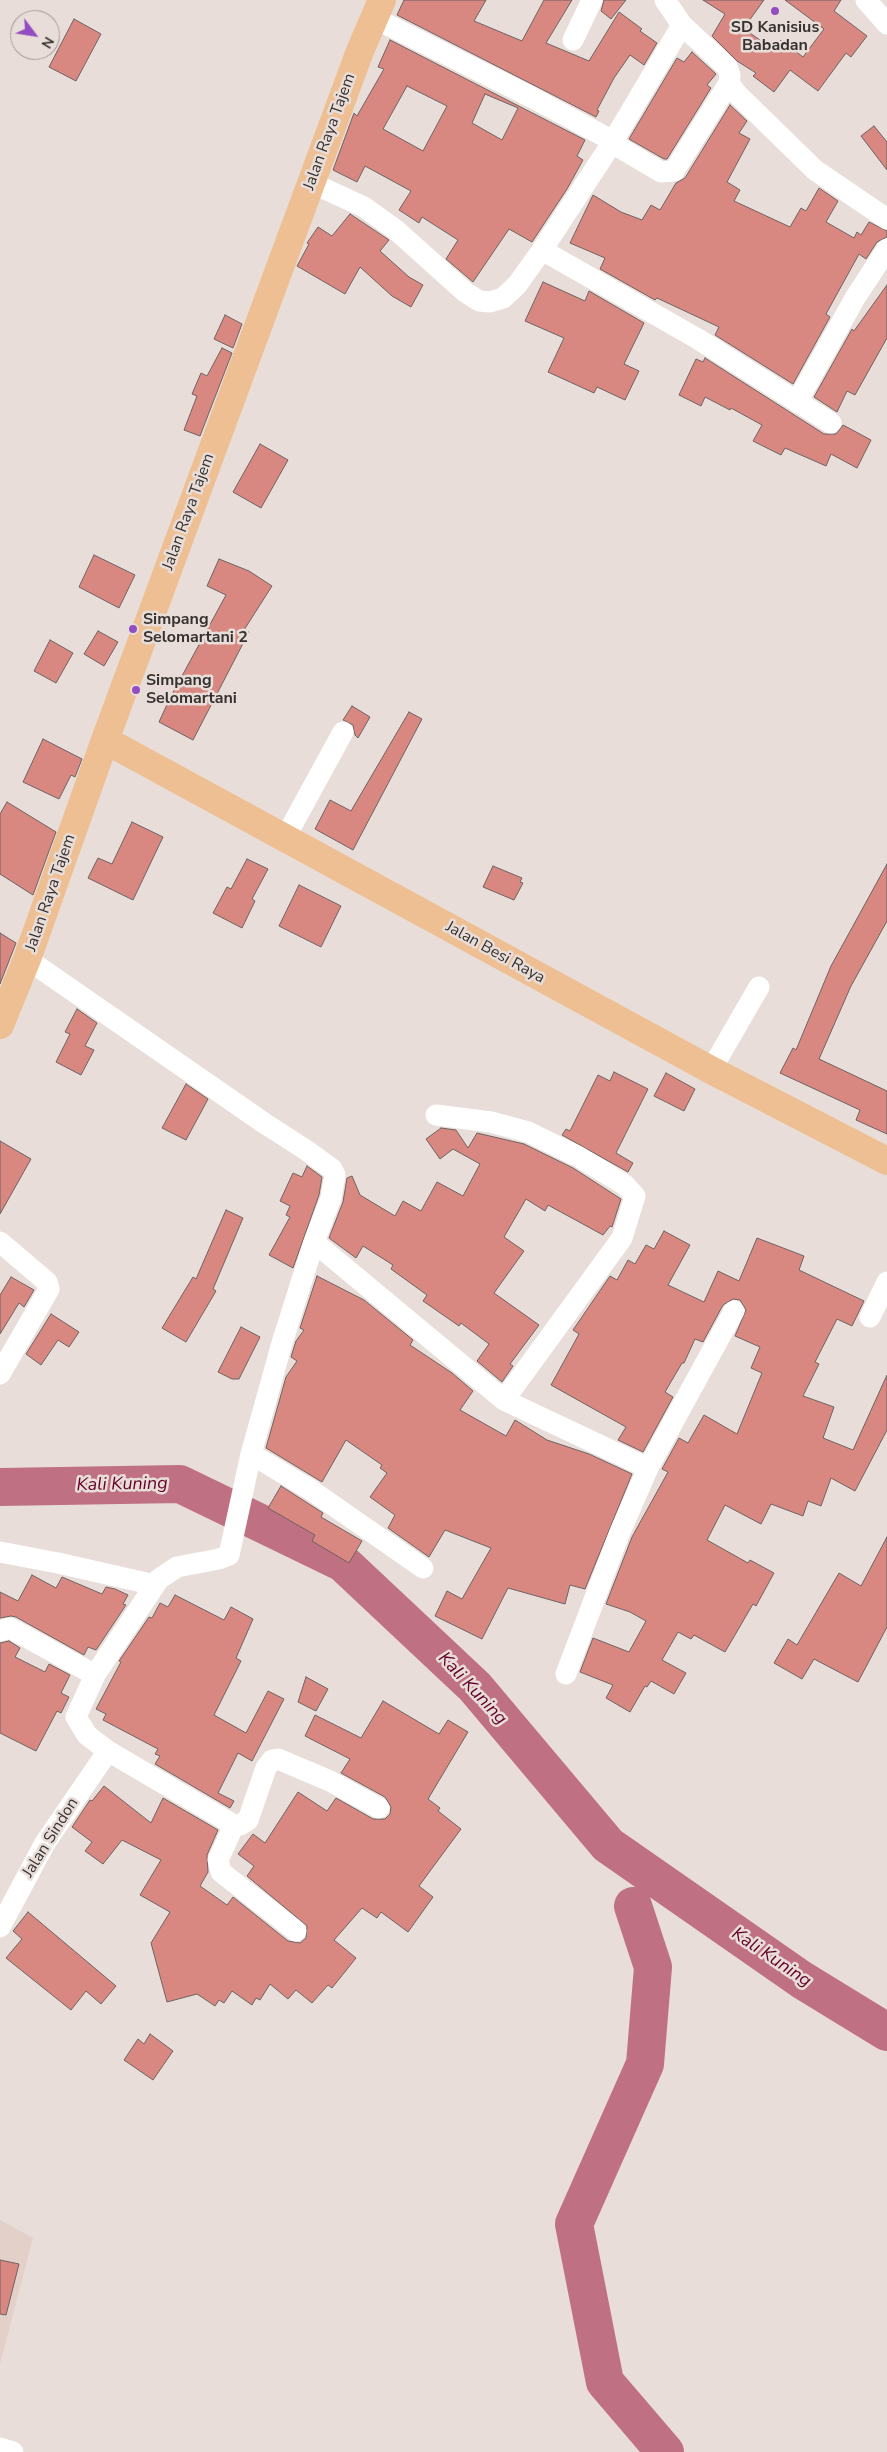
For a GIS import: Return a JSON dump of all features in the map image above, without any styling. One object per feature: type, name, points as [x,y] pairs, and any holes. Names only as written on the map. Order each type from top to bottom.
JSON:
[{"type":"main road","name":"Jalan Raya Tajem","points":[[0,1025],[27,959],[105,740],[378,9]]},
{"type":"main road","name":"Jalan Besi Raya","points":[[105,740],[711,1070],[887,1161]]},
{"type":"street","points":[[574,40],[592,0]]},
{"type":"street","points":[[665,0],[682,25],[727,67],[730,83],[736,93],[815,170],[887,219]]},
{"type":"street","points":[[866,0],[887,24]]},
{"type":"street","points":[[378,9],[613,142],[661,172],[674,171],[730,83]]},
{"type":"street","points":[[312,183],[364,206],[396,230],[465,292],[479,301],[490,302],[503,298],[516,285],[542,250],[613,142],[682,25]]},
{"type":"street","points":[[797,402],[855,298],[887,249]]},
{"type":"street","points":[[542,250],[698,339],[830,422]]},
{"type":"street","points":[[285,838],[343,732]]},
{"type":"street","points":[[27,959],[332,1169],[335,1182],[282,1343],[249,1464],[229,1554],[219,1559],[177,1567],[159,1579],[95,1675],[76,1717],[87,1735],[108,1752],[234,1826],[248,1820],[266,1768],[272,1760],[278,1759],[330,1782],[379,1808]]},
{"type":"street","points":[[711,1070],[759,987]]},
{"type":"street","points":[[436,1115],[491,1122],[528,1132],[579,1157],[625,1186],[636,1196],[622,1238],[504,1400]]},
{"type":"street","points":[[0,1242],[47,1282],[50,1289],[0,1374]]},
{"type":"street","points":[[314,1242],[504,1400],[648,1468]]},
{"type":"street","points":[[870,1317],[887,1282]]},
{"type":"street","points":[[566,1674],[620,1532],[648,1468],[734,1311]]},
{"type":"street","points":[[249,1464],[311,1490],[423,1568]]},
{"type":"street","points":[[0,1552],[58,1563],[155,1586]]},
{"type":"street","points":[[0,1631],[10,1628],[95,1675]]},
{"type":"street","name":"Jalan Sindon","points":[[0,1928],[45,1843],[108,1752]]},
{"type":"street","points":[[234,1826],[218,1860],[221,1872],[296,1932]]},
{"type":"street","points":[[0,2448],[13,2452]]},
{"type":"shaded area","points":[[0,2220],[33,2238],[0,2364]]},
{"type":"building","points":[[404,0],[486,0],[474,21],[522,41],[544,0],[572,0],[546,43],[589,61],[619,12],[657,43],[644,65],[630,55],[614,78],[597,110],[599,111],[596,117],[397,15]]},
{"type":"building","points":[[604,0],[626,0],[611,19],[601,11]]},
{"type":"building","points":[[703,0],[764,0],[746,25],[749,27],[747,31],[773,49],[781,40],[803,57],[824,29],[785,0],[841,0],[834,11],[867,36],[851,57],[846,53],[818,91],[790,70],[774,92],[753,76],[756,73],[737,61],[712,36],[725,14]]},
{"type":"building","points":[[74,19],[101,34],[76,81],[49,67],[53,60],[60,60],[60,46]]},
{"type":"building","points":[[390,40],[585,140],[577,156],[583,160],[567,189],[532,242],[509,229],[473,282],[446,259],[458,240],[422,217],[419,223],[399,210],[411,191],[365,166],[357,182],[333,170],[354,113],[357,116],[384,69],[378,67]],"holes":[[[407,86],[447,106],[423,151],[383,129]],[[485,94],[518,108],[502,140],[472,123]]]},
{"type":"building","points":[[692,52],[716,74],[707,85],[711,88],[667,159],[664,159],[629,139],[677,58],[684,62]]},
{"type":"building","points":[[730,105],[747,121],[739,133],[750,139],[727,182],[740,190],[734,201],[790,227],[801,208],[806,211],[819,188],[838,201],[826,222],[854,238],[857,232],[861,235],[869,222],[887,231],[887,237],[877,242],[866,259],[859,254],[826,314],[830,317],[793,384],[715,335],[719,327],[657,298],[655,300],[600,269],[605,258],[570,243],[593,195],[621,212],[642,220],[651,205],[660,210],[676,183],[685,178]]},
{"type":"building","points":[[874,126],[887,142],[887,170],[861,136]]},
{"type":"building","points":[[350,214],[389,240],[380,251],[409,277],[423,285],[411,307],[392,296],[360,267],[345,294],[297,266],[309,244],[307,243],[318,227],[332,236]]},
{"type":"building","points":[[543,282],[585,301],[589,291],[644,323],[624,364],[639,371],[625,400],[597,387],[594,393],[548,372],[564,338],[525,321]]},
{"type":"building","points":[[887,285],[887,338],[855,395],[847,391],[837,412],[814,397],[852,329],[854,331]]},
{"type":"building","points":[[225,315],[242,324],[233,348],[214,339]]},
{"type":"building","points":[[222,348],[232,353],[200,436],[184,430],[197,396],[192,394],[201,373],[207,376]]},
{"type":"building","points":[[705,358],[824,434],[836,434],[843,425],[871,440],[857,468],[831,454],[826,466],[785,448],[781,455],[753,441],[762,425],[731,408],[730,410],[705,397],[701,406],[679,395],[696,359],[703,362]]},
{"type":"building","points":[[260,444],[288,460],[261,508],[233,492]]},
{"type":"building","points":[[94,555],[135,575],[119,608],[79,587]]},
{"type":"building","points":[[219,559],[249,571],[272,586],[244,630],[249,632],[193,740],[159,722],[226,595],[207,586]]},
{"type":"building","points":[[98,631],[118,642],[104,666],[84,654]]},
{"type":"building","points":[[50,640],[73,653],[56,683],[34,671]]},
{"type":"building","points":[[352,706],[370,717],[358,738],[355,735],[353,725],[343,720]]},
{"type":"building","points":[[409,712],[422,719],[353,850],[315,829],[330,800],[351,811]]},
{"type":"building","points":[[43,739],[82,759],[75,777],[71,775],[59,799],[23,782]]},
{"type":"building","points":[[7,802],[56,832],[33,895],[0,874],[0,814]]},
{"type":"building","points":[[132,822],[163,837],[133,900],[88,878],[98,858],[112,864]]},
{"type":"building","points":[[247,859],[268,869],[252,899],[255,901],[242,928],[213,913],[227,887],[231,889]]},
{"type":"building","points":[[887,864],[887,921],[851,986],[819,1059],[887,1091],[887,1134],[856,1120],[860,1110],[780,1073],[793,1048],[796,1050],[831,966]]},
{"type":"building","points":[[493,866],[522,878],[520,882],[523,883],[514,900],[483,887]]},
{"type":"building","points":[[299,885],[341,906],[321,947],[279,926]]},
{"type":"building","points":[[0,933],[16,943],[0,984]]},
{"type":"building","points":[[77,1009],[97,1023],[85,1046],[94,1050],[81,1075],[56,1062],[70,1034],[65,1032]]},
{"type":"building","points":[[614,1072],[648,1089],[616,1153],[633,1163],[628,1172],[562,1135],[566,1129],[570,1131],[598,1075],[610,1081]]},
{"type":"building","points":[[666,1073],[695,1089],[684,1111],[654,1096]]},
{"type":"building","points":[[186,1084],[208,1099],[186,1140],[162,1128]]},
{"type":"building","points":[[441,1128],[456,1130],[468,1148],[477,1133],[524,1144],[573,1168],[621,1199],[612,1227],[610,1226],[603,1235],[548,1205],[545,1211],[526,1199],[504,1237],[524,1251],[494,1293],[539,1325],[510,1364],[513,1366],[502,1382],[477,1361],[489,1344],[461,1323],[459,1326],[423,1301],[427,1295],[391,1269],[393,1265],[363,1246],[356,1258],[329,1238],[343,1202],[347,1178],[352,1176],[360,1195],[395,1216],[403,1201],[421,1211],[437,1182],[463,1196],[480,1164],[453,1149],[440,1159],[426,1139]]},
{"type":"building","points":[[0,1141],[31,1159],[0,1214]]},
{"type":"building","points":[[307,1166],[322,1177],[319,1195],[293,1268],[269,1255],[290,1217],[286,1215],[290,1206],[280,1201],[293,1173],[302,1177]]},
{"type":"building","points":[[226,1210],[243,1218],[213,1289],[216,1291],[186,1342],[162,1328],[193,1277],[196,1279]]},
{"type":"building","points":[[664,1231],[690,1245],[668,1285],[704,1302],[718,1271],[739,1281],[757,1238],[804,1256],[799,1270],[864,1301],[852,1326],[837,1319],[815,1362],[819,1364],[803,1396],[834,1407],[823,1438],[853,1450],[887,1375],[887,1430],[855,1491],[831,1478],[821,1506],[808,1501],[803,1516],[771,1504],[761,1524],[725,1505],[707,1540],[748,1563],[750,1560],[774,1573],[756,1606],[753,1604],[725,1652],[694,1635],[691,1639],[678,1632],[662,1660],[686,1673],[674,1694],[651,1681],[647,1687],[645,1686],[630,1712],[606,1698],[613,1685],[580,1672],[593,1638],[629,1652],[646,1621],[630,1612],[606,1604],[632,1537],[668,1472],[662,1469],[679,1438],[688,1443],[704,1415],[737,1434],[762,1373],[751,1368],[760,1347],[735,1336],[746,1310],[740,1300],[733,1299],[723,1305],[703,1342],[695,1339],[684,1363],[682,1363],[665,1392],[673,1397],[643,1452],[618,1440],[626,1427],[551,1385],[579,1334],[573,1330],[610,1276],[617,1280],[628,1260],[635,1264],[646,1245],[654,1249]]},
{"type":"building","points":[[317,1276],[364,1300],[413,1340],[410,1345],[452,1373],[473,1391],[460,1410],[506,1436],[515,1420],[547,1440],[589,1454],[632,1474],[585,1589],[570,1585],[565,1604],[508,1588],[482,1639],[435,1616],[447,1591],[462,1599],[491,1548],[445,1530],[429,1557],[388,1528],[395,1515],[370,1497],[387,1473],[380,1468],[382,1465],[346,1440],[322,1482],[266,1448],[286,1377],[297,1361],[291,1357],[296,1341],[304,1330],[300,1328]]},
{"type":"building","points":[[11,1277],[34,1290],[24,1307],[19,1303],[0,1334],[0,1295]]},
{"type":"building","points":[[51,1314],[79,1332],[69,1347],[58,1340],[41,1365],[26,1354]]},
{"type":"building","points":[[241,1327],[260,1337],[239,1379],[232,1379],[218,1372]]},
{"type":"building","points":[[281,1486],[323,1513],[321,1517],[362,1541],[349,1563],[312,1541],[315,1535],[268,1508]]},
{"type":"building","points":[[887,1537],[887,1627],[858,1682],[814,1659],[802,1679],[774,1663],[788,1639],[797,1645],[839,1573],[861,1586]]},
{"type":"building","points":[[32,1575],[56,1588],[62,1577],[102,1594],[106,1587],[115,1589],[128,1595],[123,1604],[126,1605],[96,1650],[88,1647],[84,1655],[16,1617],[0,1618],[0,1592],[18,1601]]},
{"type":"building","points":[[175,1595],[224,1620],[231,1607],[253,1619],[236,1658],[241,1661],[214,1715],[246,1733],[268,1691],[284,1699],[252,1761],[238,1753],[218,1793],[234,1801],[230,1808],[155,1764],[160,1756],[155,1754],[158,1749],[103,1720],[106,1714],[96,1709],[121,1662],[119,1661],[149,1617],[152,1618],[160,1603],[168,1607]]},
{"type":"building","points":[[9,1641],[20,1648],[15,1657],[45,1672],[49,1664],[70,1675],[61,1693],[69,1697],[61,1713],[57,1711],[36,1751],[0,1733],[0,1643]]},
{"type":"building","points":[[306,1677],[328,1689],[316,1711],[298,1702]]},
{"type":"building","points":[[383,1701],[439,1734],[448,1720],[468,1732],[428,1799],[440,1808],[438,1811],[461,1829],[419,1886],[433,1897],[408,1932],[381,1912],[377,1918],[362,1908],[334,1940],[356,1958],[332,1988],[328,1985],[312,2003],[296,1990],[288,1999],[270,1984],[260,2000],[256,1998],[252,2005],[232,1991],[224,2003],[219,2000],[215,2006],[197,1994],[167,2002],[151,1943],[170,1912],[140,1895],[161,1860],[122,1840],[103,1864],[85,1851],[92,1842],[72,1827],[90,1800],[92,1801],[104,1786],[151,1823],[163,1798],[218,1830],[207,1855],[208,1872],[200,1886],[227,1905],[233,1897],[288,1941],[300,1943],[306,1938],[307,1926],[247,1876],[254,1866],[238,1854],[253,1834],[265,1843],[298,1792],[327,1811],[336,1798],[373,1819],[385,1819],[390,1814],[391,1807],[385,1797],[341,1773],[350,1759],[305,1736],[315,1715],[361,1738]]},
{"type":"building","points":[[28,1912],[116,1986],[101,2004],[86,1991],[71,2010],[6,1958],[22,1939],[13,1931]]},
{"type":"building","points":[[150,2034],[173,2051],[153,2080],[124,2060],[138,2039],[144,2044]]},
{"type":"building","points":[[0,2260],[19,2264],[6,2315],[0,2314]]},
{"type":"waterway","name":"Kali Kuning","points":[[0,1487],[180,1484],[343,1563],[475,1687],[608,1845],[802,1980],[887,2032]]},
{"type":"waterway","points":[[633,1906],[653,1967],[645,2064],[574,2224],[605,2382],[665,2452]]},
{"type":"place","name":"SD Kanisius Babadan","points":[[775,11]]},
{"type":"place","name":"Simpang Selomartani 2","points":[[133,629]]},
{"type":"place","name":"Simpang Selomartani","points":[[136,690]]}]
